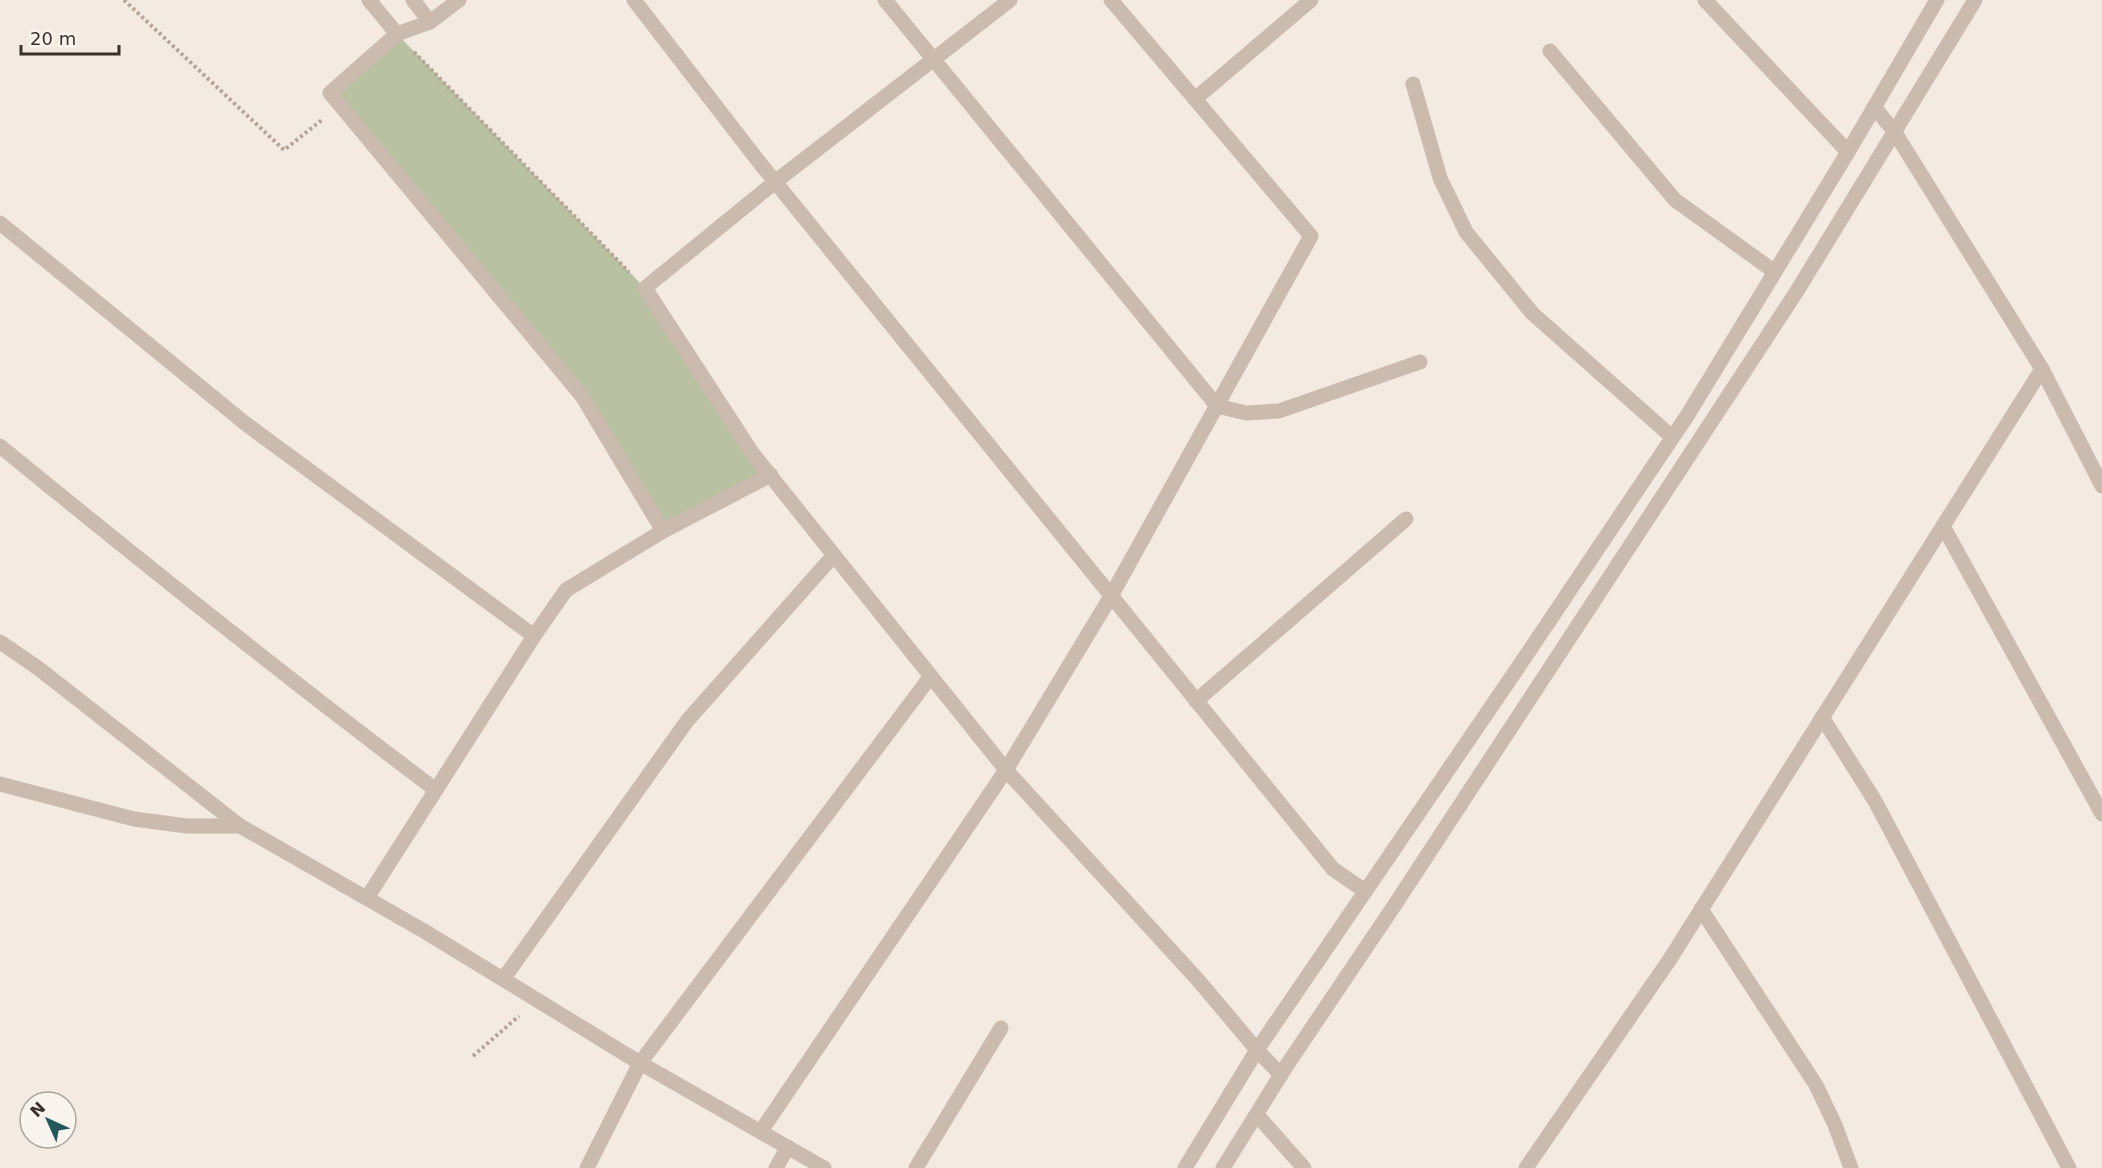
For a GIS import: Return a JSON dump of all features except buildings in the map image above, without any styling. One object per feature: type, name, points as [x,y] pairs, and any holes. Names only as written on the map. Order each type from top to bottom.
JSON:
[{"type":"street","points":[[369,0],[397,34]]},
{"type":"street","points":[[413,0],[430,22]]},
{"type":"street","points":[[459,0],[430,22],[397,34],[330,93],[582,396],[663,531]]},
{"type":"street","points":[[634,0],[775,182],[1333,869],[1365,891]]},
{"type":"street","points":[[885,0],[1217,406],[1246,413],[1279,411],[1420,362]]},
{"type":"street","points":[[1010,0],[775,182],[645,288],[753,454],[1006,770],[1198,980],[1281,1076]]},
{"type":"street","points":[[761,1131],[1006,770],[1111,596],[1311,236],[1111,0]]},
{"type":"street","points":[[1195,99],[1311,0]]},
{"type":"street","points":[[1705,0],[1848,152]]},
{"type":"street","points":[[1185,1168],[1257,1050],[1524,660],[1672,437],[1848,152],[1937,0]]},
{"type":"street","points":[[1223,1168],[1281,1076],[1797,291],[1975,0]]},
{"type":"street","points":[[1550,51],[1675,200],[1775,272]]},
{"type":"street","points":[[1413,84],[1440,178],[1466,232],[1533,313],[1672,437]]},
{"type":"street","points":[[1874,107],[1894,131],[2042,369],[2102,486]]},
{"type":"street","points":[[0,224],[246,424],[534,636]]},
{"type":"street","points":[[1526,1168],[1670,959],[2042,369]]},
{"type":"street","points":[[0,446],[151,570],[436,790]]},
{"type":"street","points":[[367,898],[534,636],[566,590],[663,531],[771,475]]},
{"type":"street","points":[[1196,701],[1406,519]]},
{"type":"street","points":[[1943,526],[2102,814]]},
{"type":"street","points":[[504,978],[687,721],[834,555]]},
{"type":"street","points":[[0,642],[38,668],[240,826],[504,978],[640,1063],[824,1168]]},
{"type":"street","points":[[587,1168],[640,1063],[931,676]]},
{"type":"street","points":[[1822,717],[1875,801],[2069,1168]]},
{"type":"street","points":[[0,784],[134,819],[187,826],[240,826]]},
{"type":"street","points":[[1701,909],[1816,1085],[1836,1125],[1851,1168]]},
{"type":"street","points":[[916,1168],[1001,1028]]},
{"type":"street","points":[[1257,1115],[1304,1168]]},
{"type":"street","points":[[776,1168],[788,1147]]},
{"type":"path","points":[[124,0],[284,150],[340,106]]},
{"type":"path","points":[[397,34],[645,288]]},
{"type":"path","points":[[473,1056],[538,1000]]},
{"type":"green space","points":[[397,34],[645,288],[771,475],[663,531],[582,396],[330,93]]}]
